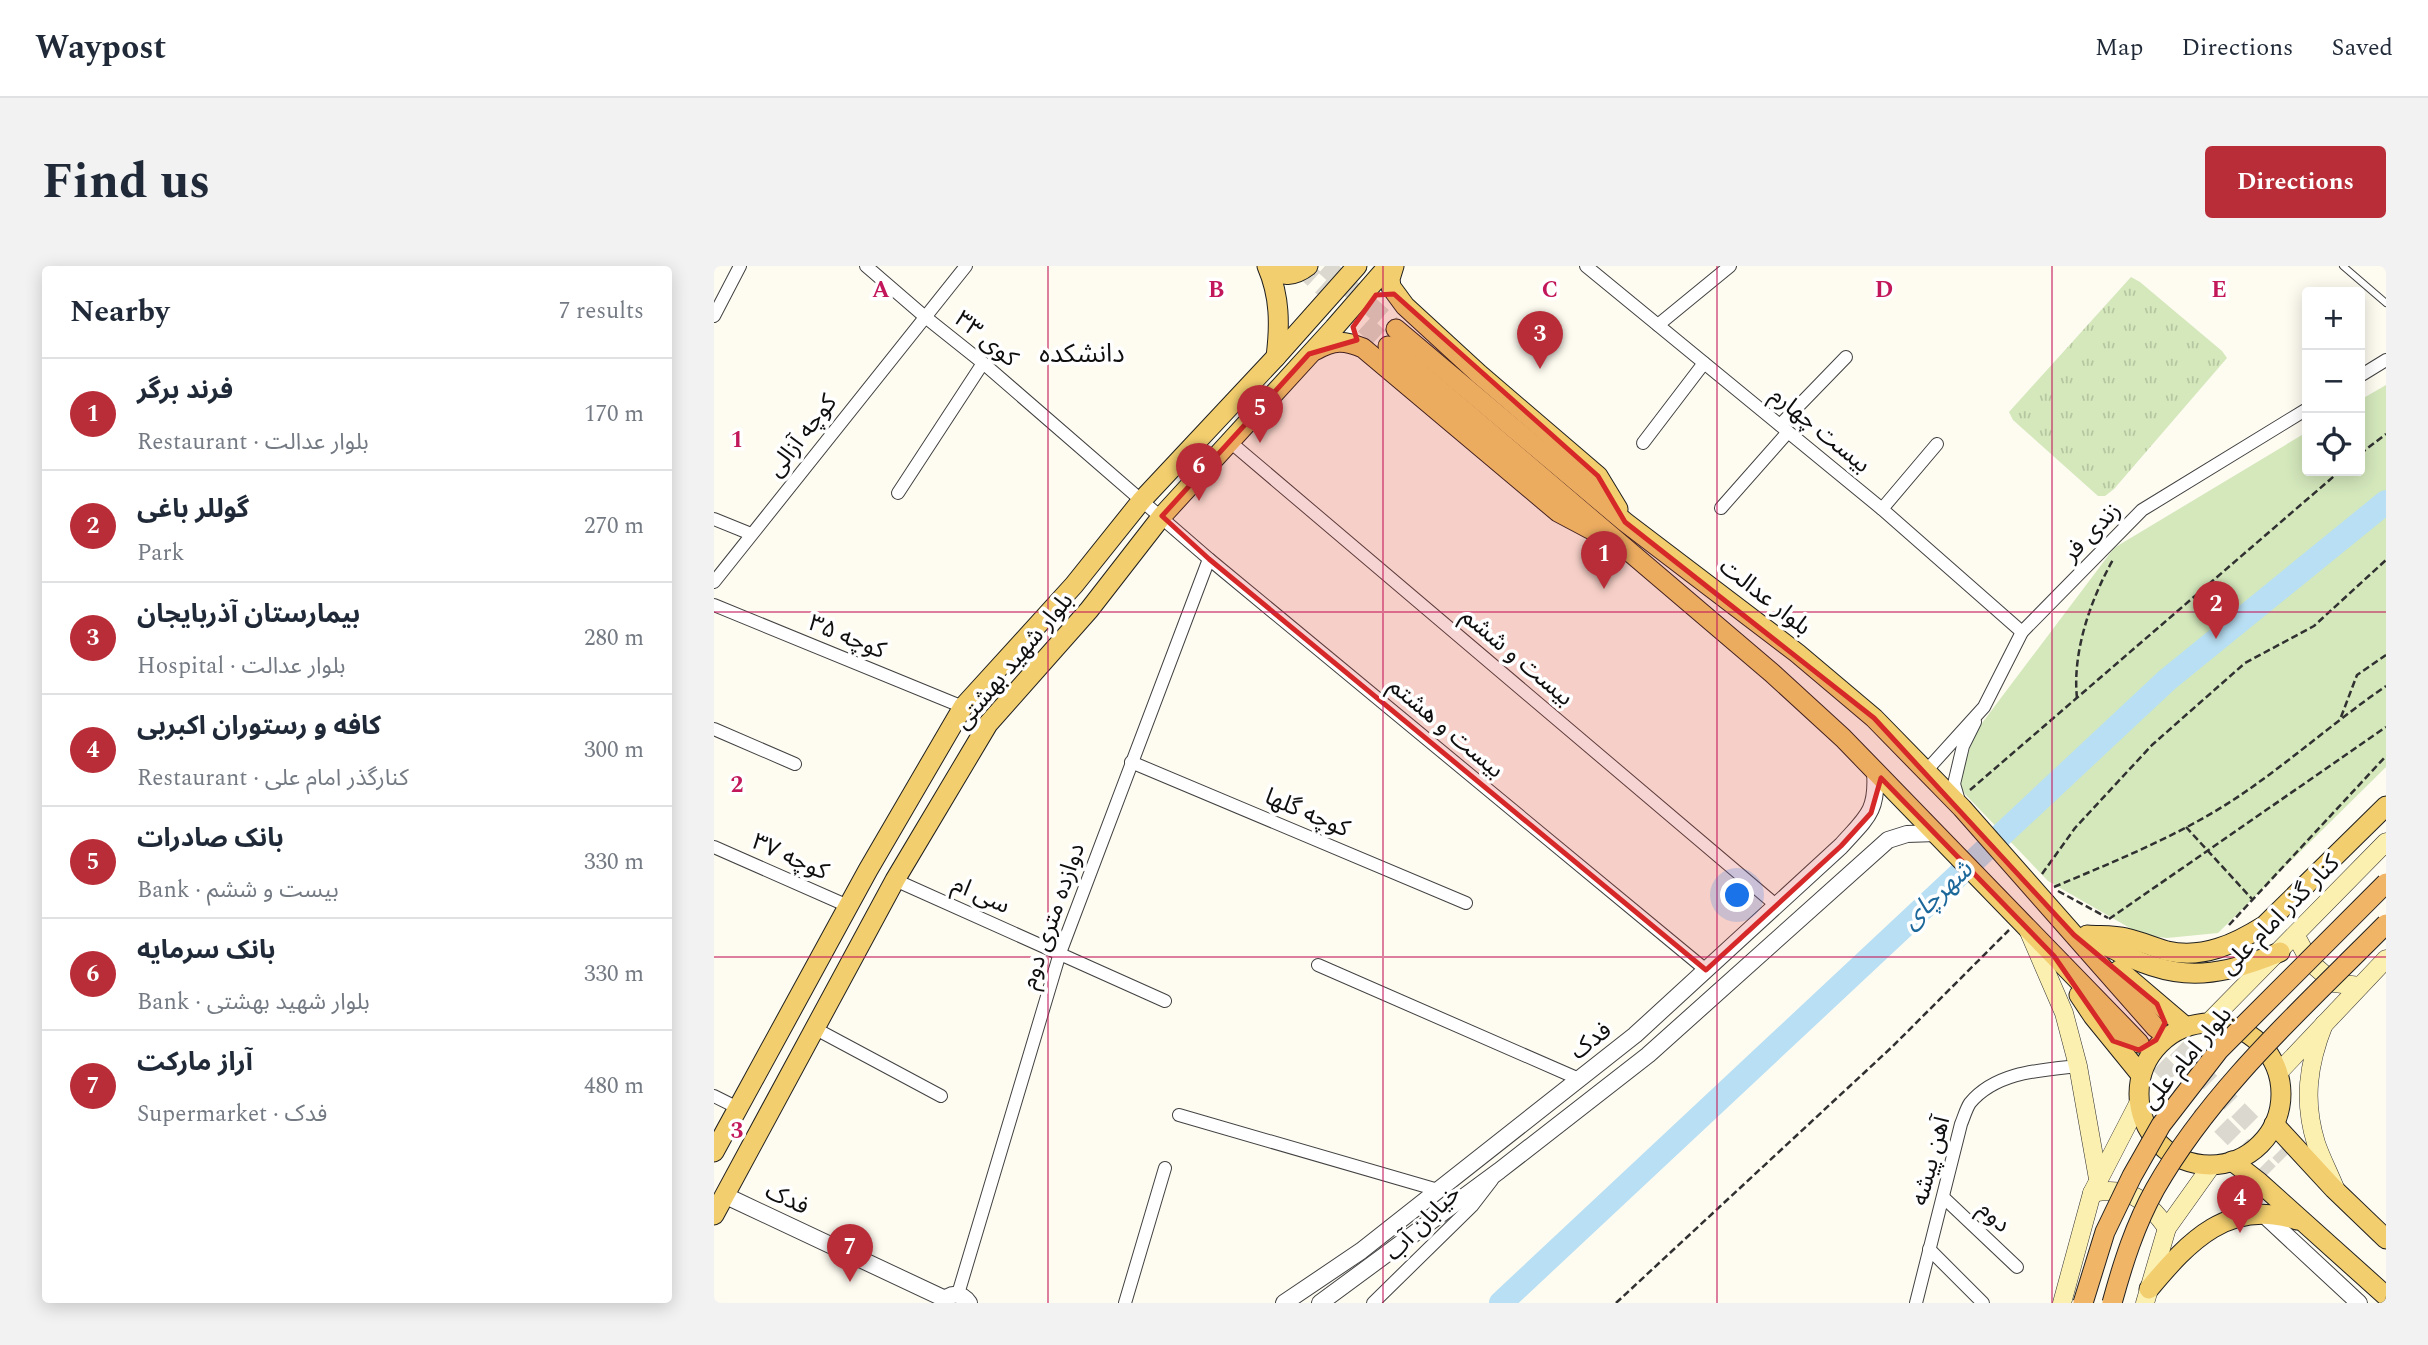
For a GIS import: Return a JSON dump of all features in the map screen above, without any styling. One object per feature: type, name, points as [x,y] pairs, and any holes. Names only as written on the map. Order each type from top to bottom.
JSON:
[{"type":"highway","name":"بلوار امام علی","points":[[2083,1303],[2105,1232],[2161,1125],[2219,1050],[2386,883]]},
{"type":"highway","name":"بلوار امام علی","points":[[2112,1303],[2129,1243],[2155,1189],[2187,1140],[2238,1076],[2386,924]]},
{"type":"main road","points":[[1268,268],[1279,274],[1297,274],[1308,266]]},
{"type":"main road","name":"بلوار شهید بهشتی","points":[[714,1152],[868,870],[963,707],[1074,585],[1142,500],[1357,266]]},
{"type":"main road","name":"بلوار شهید بهشتی","points":[[714,1215],[895,880],[988,724],[1089,610],[1162,516],[1388,266]]},
{"type":"main road","points":[[1394,266],[1390,279],[1394,293],[1470,366],[1598,477],[1625,522]]},
{"type":"main road","points":[[1268,268],[1279,313],[1276,357]]},
{"type":"main road","points":[[1363,348],[1353,327],[1354,319],[1376,295],[1394,293]]},
{"type":"main road","name":"بلوار عدالت","points":[[2054,956],[1843,738],[1392,338],[1625,522],[1797,653],[1874,718],[1962,808],[2043,885],[2055,914],[2081,935]]},
{"type":"main road","points":[[1309,354],[1324,346],[1347,341],[1363,348],[1558,512],[1628,550]]},
{"type":"main road","points":[[2081,935],[2124,937],[2169,951],[2194,953],[2217,950],[2243,940],[2265,925],[2386,806]]},
{"type":"main road","name":"کنار گذر امام علی","points":[[2208,1023],[2386,842]]},
{"type":"main road","points":[[868,870],[895,880]]},
{"type":"main road","points":[[2023,924],[2059,998],[2078,1066],[2095,1186]]},
{"type":"main road","points":[[2081,935],[2155,969],[2198,974],[2224,972],[2280,951]]},
{"type":"main road","points":[[2081,935],[2186,1027]]},
{"type":"main road","points":[[2081,935],[2156,1028]]},
{"type":"main road","points":[[2296,936],[2309,962],[2333,983],[2360,986]]},
{"type":"main road","points":[[2054,956],[2094,1016],[2141,1075]]},
{"type":"main road","points":[[2054,956],[2139,1044]]},
{"type":"main road","points":[[2278,1073],[2386,959]]},
{"type":"main road","points":[[2113,1041],[2126,1048],[2139,1050],[2148,1047],[2164,1030],[2163,1014],[2157,1004]]},
{"type":"main road","points":[[2208,1023],[2231,1026],[2252,1036],[2268,1053],[2278,1073],[2281,1090],[2280,1107],[2274,1124],[2261,1143],[2242,1157],[2212,1165],[2191,1163],[2172,1154],[2155,1140],[2144,1122],[2139,1102],[2141,1075],[2153,1051],[2162,1041],[2186,1027],[2208,1023]]},
{"type":"main road","points":[[2324,1024],[2312,1053],[2307,1098],[2316,1143],[2336,1192]]},
{"type":"main road","points":[[2062,1303],[2095,1186],[2139,1102]]},
{"type":"main road","points":[[2274,1124],[2289,1151],[2386,1253]]},
{"type":"main road","points":[[2386,1239],[2279,1144],[2264,1155],[2257,1167],[2264,1177],[2304,1222],[2386,1296]]},
{"type":"main road","points":[[2232,1161],[2264,1177],[2386,1279]]},
{"type":"main road","points":[[2147,1296],[2167,1228],[2212,1165]]},
{"type":"main road","points":[[2095,1186],[2121,1191],[2138,1198],[2155,1212],[2167,1228]]},
{"type":"main road","points":[[2147,1296],[2175,1257],[2210,1229],[2234,1216],[2279,1214],[2304,1222]]},
{"type":"street","points":[[714,316],[740,266]]},
{"type":"street","name":"کوی ۳۳","points":[[866,266],[1162,516]]},
{"type":"street","name":"کوچه آزالی","points":[[714,582],[966,266]]},
{"type":"street","name":"بیست چهارم","points":[[1586,266],[1882,509],[2022,632]]},
{"type":"street","points":[[1658,325],[1730,266]]},
{"type":"street","points":[[1721,508],[1784,428],[1846,357]]},
{"type":"street","points":[[2365,373],[2386,360]]},
{"type":"street","points":[[898,493],[983,363]]},
{"type":"street","points":[[1643,443],[1704,363]]},
{"type":"street","name":"زندی فر","points":[[1926,771],[1984,706],[2022,632],[2142,510],[2302,411]]},
{"type":"street","name":"بیست و ششم","points":[[1229,441],[1777,906]]},
{"type":"street","points":[[1882,509],[1937,444]]},
{"type":"street","name":"بیست و هشتم","points":[[1162,516],[1209,559],[1706,970]]},
{"type":"street","points":[[714,519],[751,534]]},
{"type":"street","name":"دوازده متری دوم","points":[[959,1301],[1060,953],[1209,559]]},
{"type":"street","name":"کوچه ۳۵","points":[[714,605],[963,707]]},
{"type":"street","points":[[1962,808],[1954,783],[1963,746],[1984,706]]},
{"type":"street","points":[[714,729],[795,764]]},
{"type":"street","name":"کوچه گلها","points":[[1131,762],[1466,903]]},
{"type":"street","name":"فدک","points":[[1284,1303],[1361,1251],[1635,1035],[1841,846],[1871,813],[1877,793],[1875,772]]},
{"type":"street","name":"فدک","points":[[1320,1303],[1499,1171],[1648,1055],[1888,840],[1907,834],[1936,833]]},
{"type":"street","name":"کوچه ۳۷","points":[[714,847],[848,906]]},
{"type":"street","name":"سی ام","points":[[895,880],[1165,1001]]},
{"type":"street","points":[[1318,965],[1579,1079]]},
{"type":"street","points":[[1706,970],[1723,988]]},
{"type":"street","points":[[814,1028],[941,1096]]},
{"type":"street","name":"آهن پیشه","points":[[1916,1303],[1961,1124],[1969,1105],[1984,1091],[2002,1080],[2025,1072],[2078,1066]]},
{"type":"street","points":[[714,1096],[738,1108]]},
{"type":"street","points":[[1179,1115],[1438,1190]]},
{"type":"street","points":[[1125,1303],[1165,1168]]},
{"type":"street","name":"خیابان آب","points":[[1373,1303],[1472,1206],[1499,1171]]},
{"type":"street","name":"فدک","points":[[724,1195],[959,1301]]},
{"type":"street","name":"دوم","points":[[1943,1197],[2017,1267]]},
{"type":"street","points":[[2262,1213],[2359,1303]]},
{"type":"street","points":[[1929,1249],[1983,1303]]},
{"type":"lane","points":[[2343,266],[2386,303]]},
{"type":"path","points":[[2365,450],[2386,434]]},
{"type":"path","points":[[1954,783],[1969,791],[2334,476]]},
{"type":"path","points":[[2077,698],[2077,656],[2102,579],[2115,556]]},
{"type":"path","points":[[2043,885],[2075,828],[2152,745],[2245,663],[2314,626],[2386,560]]},
{"type":"path","points":[[2341,717],[2357,675],[2386,655]]},
{"type":"path","points":[[2043,885],[2152,846],[2186,827],[2246,791],[2341,717],[2386,686]]},
{"type":"path","points":[[2109,919],[2386,727]]},
{"type":"path","points":[[2225,928],[2386,756]]},
{"type":"path","points":[[2186,827],[2252,899]]},
{"type":"path","points":[[2043,885],[2122,923]]},
{"type":"path","points":[[1616,1303],[2023,924]]},
{"type":"highlighted area","points":[[1394,294],[1598,476],[1625,522],[1874,718],[2074,935],[2157,1004],[2165,1023],[2156,1040],[2139,1050],[2113,1041],[2054,956],[1881,778],[1871,813],[1841,846],[1706,970],[1209,559],[1162,516],[1309,354],[1357,340],[1353,327],[1376,295]]},
{"type":"green space","points":[[2131,277],[2222,351],[2227,358],[2114,489],[2105,496],[2098,496],[2013,420],[2009,412]]},
{"type":"green space","points":[[2386,385],[2386,767],[2218,933],[2167,938],[2142,935],[2048,881],[1962,791],[1960,776],[1976,731],[2114,548],[2302,435],[2302,476],[2365,476],[2365,397]]},
{"type":"waterway","name":"شهرچای","points":[[1501,1303],[2167,680],[2386,502]]},
{"type":"tunnel","points":[[1300,266],[1388,346]]},
{"type":"tunnel","points":[[1325,266],[1396,329]]},
{"type":"tunnel","points":[[2156,1028],[2285,1157]]},
{"type":"tunnel","points":[[2139,1043],[2269,1173]]},
{"type":"place","name":"بیمارستان آذربایجان","points":[[1540,369]]},
{"type":"place","name":"بانک صادرات","points":[[1260,443]]},
{"type":"place","name":"بانک سرمایه","points":[[1199,501]]},
{"type":"place","name":"فرند برگر","points":[[1604,589]]},
{"type":"place","name":"گوللر باغی","points":[[2216,639]]},
{"type":"place","name":"کافه و رستوران اکبربی","points":[[2240,1233]]},
{"type":"place","name":"آراز مارکت","points":[[850,1282]]},
{"type":"district","name":"دانشکده","points":[[1082,354]]}]
